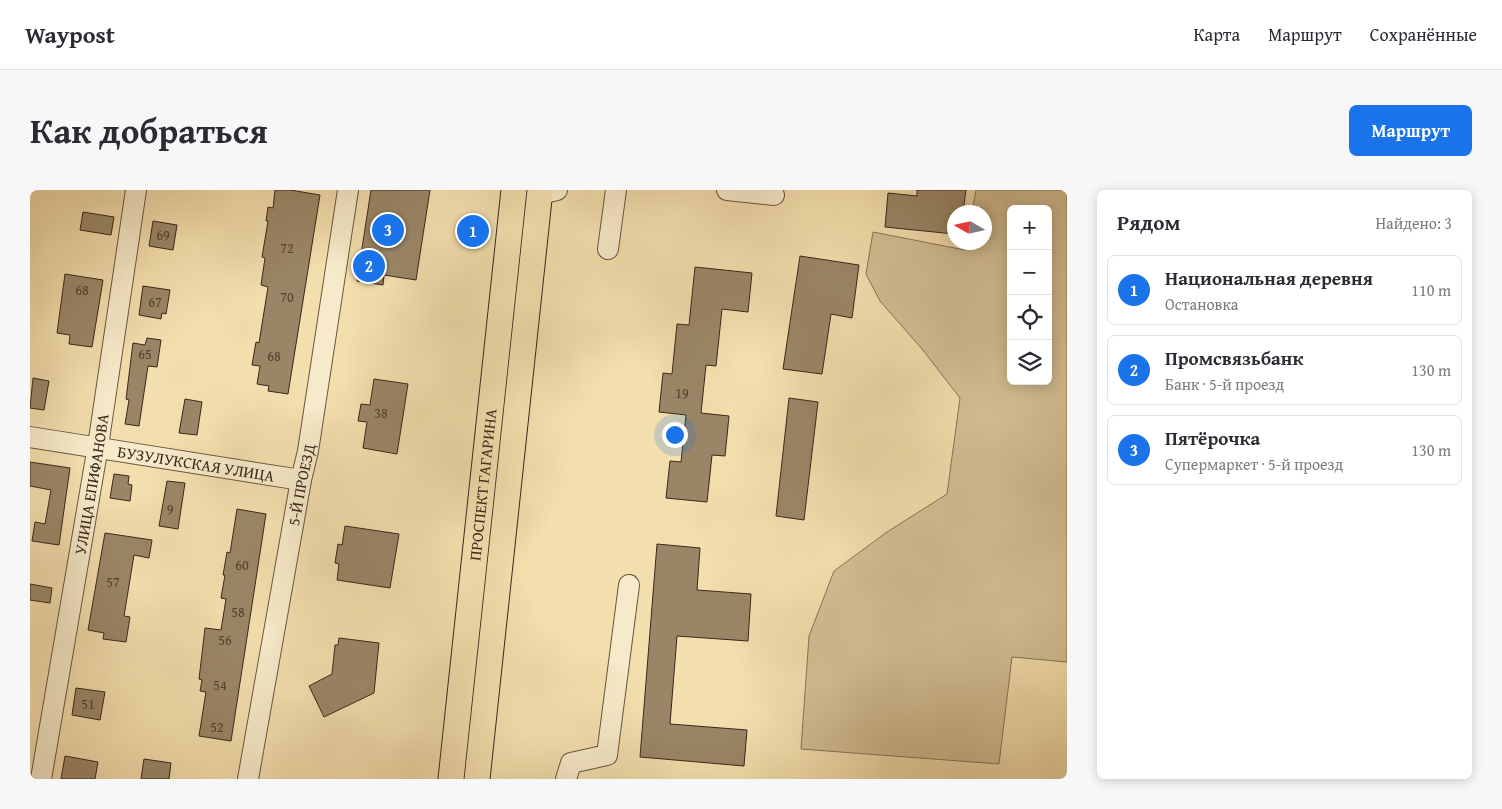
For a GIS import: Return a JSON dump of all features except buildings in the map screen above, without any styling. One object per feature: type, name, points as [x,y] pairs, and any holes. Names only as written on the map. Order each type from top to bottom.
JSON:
[{"type":"main road","name":"ПРОСПЕКТ ГАГАРИНА","points":[[451,779],[514,190]]},
{"type":"main road","name":"ПРОСПЕКТ ГАГАРИНА","points":[[477,779],[546,191]]},
{"type":"street","name":"УЛИЦА ЕПИФАНОВА","points":[[41,779],[98,446],[136,190]]},
{"type":"street","name":"5-Й ПРОЕЗД","points":[[248,779],[301,480],[308,451],[348,190]]},
{"type":"street","points":[[608,249],[616,190]]},
{"type":"street","points":[[727,190],[774,195]]},
{"type":"street","name":"БУЗУЛУКСКАЯ УЛИЦА","points":[[30,437],[98,446],[301,480]]},
{"type":"street","points":[[566,779],[571,763],[607,755],[628,585]]},
{"type":"shaded area","points":[[976,190],[1067,190],[1067,662],[1012,657],[999,764],[801,749],[809,636],[834,571],[887,532],[947,494],[960,398],[922,349],[880,301],[866,274],[873,232],[947,246],[947,250],[992,250],[992,205],[973,205]]},
{"type":"place","name":"Пятёрочка","points":[[388,230]]},
{"type":"place","name":"Национальная деревня","points":[[473,231]]},
{"type":"place","name":"Промсвязьбанк","points":[[369,266]]}]
